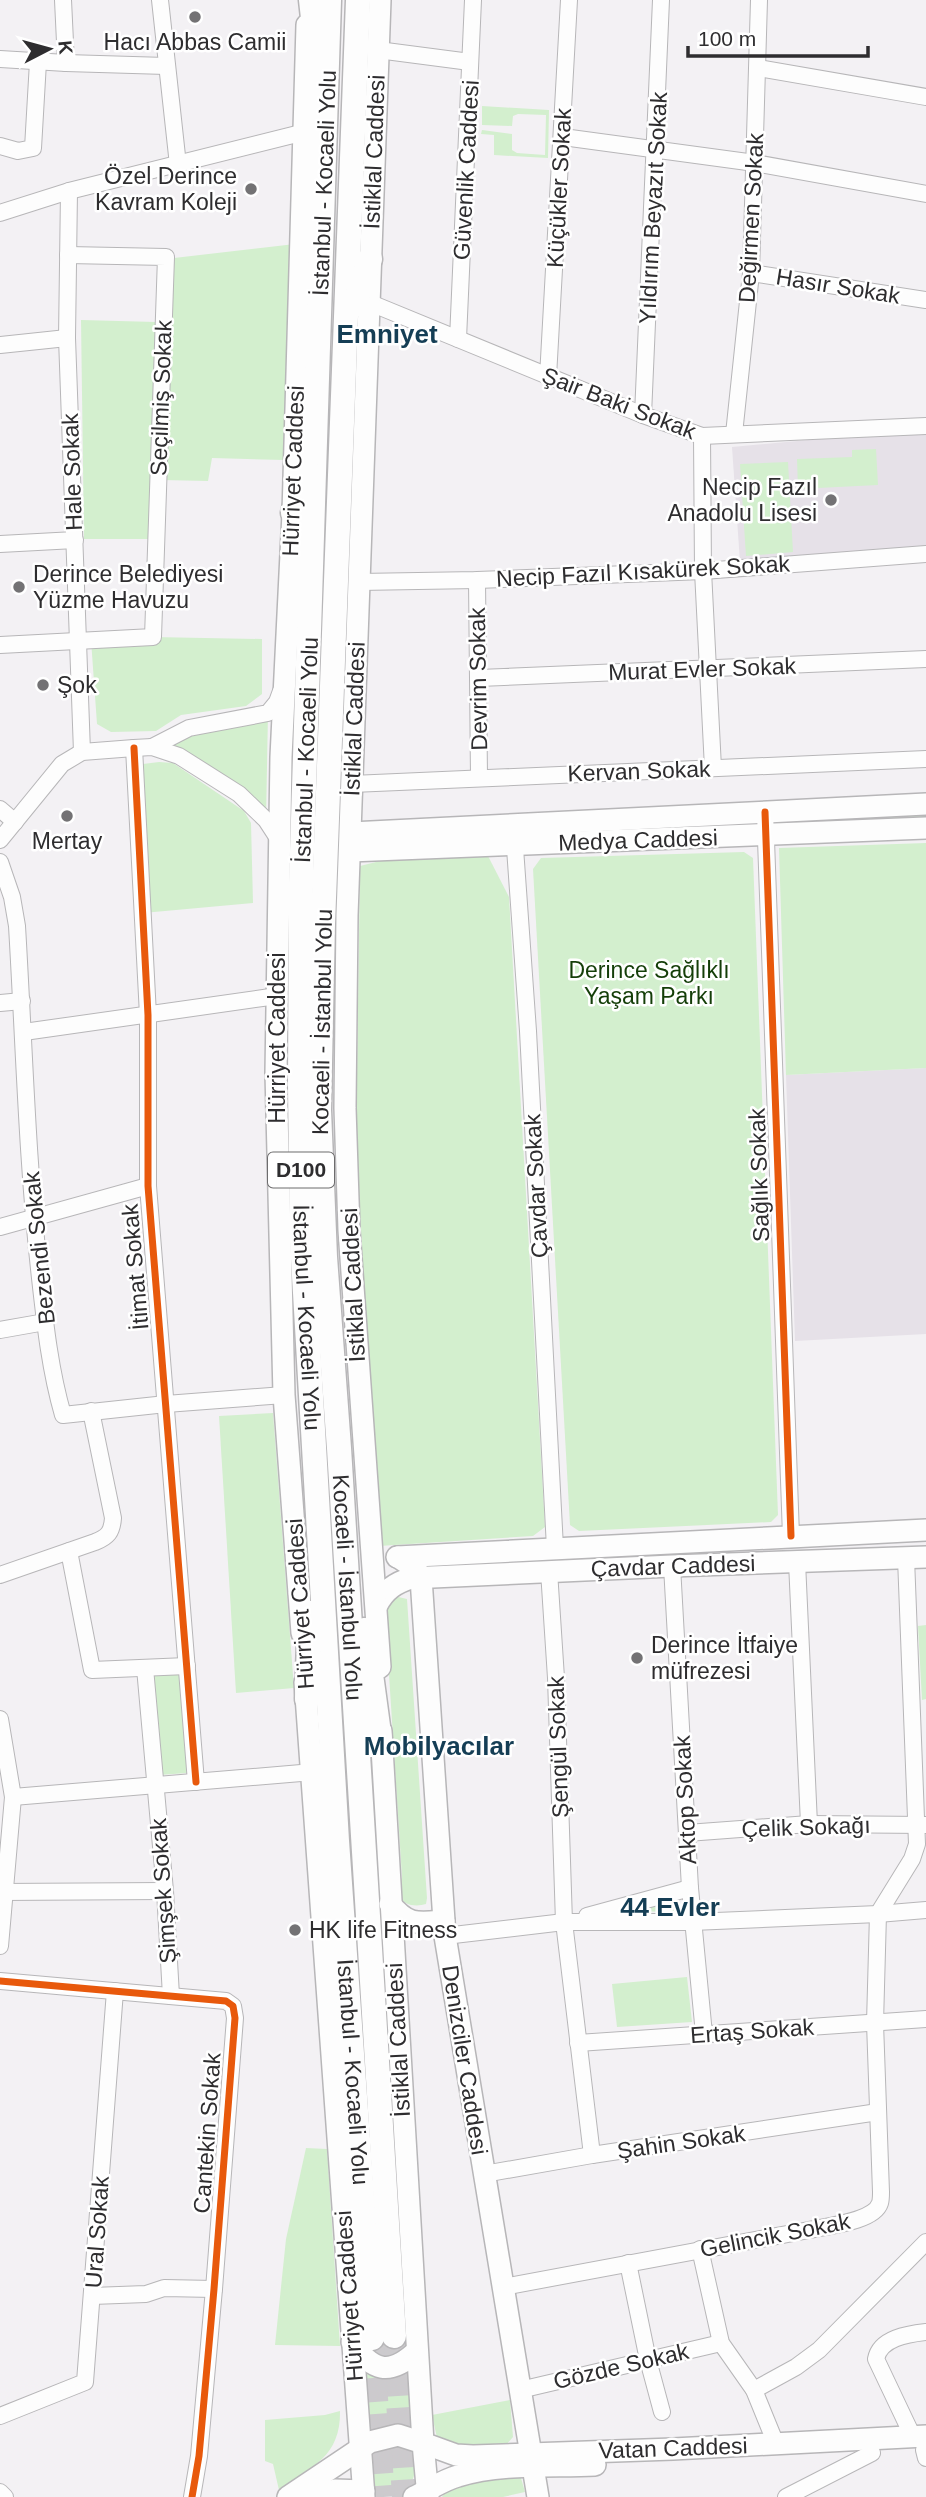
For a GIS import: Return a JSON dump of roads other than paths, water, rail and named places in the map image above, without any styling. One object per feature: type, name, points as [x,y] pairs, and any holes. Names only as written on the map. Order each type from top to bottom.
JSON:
[{"type":"highway","points":[[309,0],[315,131]]},
{"type":"highway","name":"İstanbul - Kocaeli Yolu","points":[[330,0],[315,131],[317,429],[301,883],[302,1241],[337,1841],[372,2338]]},
{"type":"highway","name":"Kocaeli - İstanbul Yolu","points":[[358,0],[319,1066],[322,1205],[339,1448],[372,2338]]},
{"type":"highway","points":[[345,332],[370,258]]},
{"type":"highway","points":[[293,513],[317,429]]},
{"type":"highway","points":[[339,1448],[381,1748]]},
{"type":"highway","points":[[307,1699],[317,1500]]},
{"type":"main road","name":"İstiklal Caddesi","points":[[380,0],[347,915],[346,1161],[371,1554],[377,1605],[381,1748],[423,2443]]},
{"type":"main road","name":"Hürriyet Caddesi","points":[[315,131],[283,685],[276,1168],[284,1395],[307,1699],[372,2338],[360,2450]]},
{"type":"main road","name":"Medya Caddesi","points":[[514,835],[765,812],[926,804]]},
{"type":"main road","name":"Medya Caddesi","points":[[351,842],[514,835],[766,835],[926,828]]},
{"type":"main road","name":"Çavdar Caddesi","points":[[371,1554],[398,1557],[926,1530]]},
{"type":"main road","name":"Çavdar Caddesi","points":[[371,1554],[383,1570],[395,1576],[416,1578],[916,1558]]},
{"type":"main road","name":"Çavdar Caddesi","points":[[377,1605],[387,1590],[398,1582],[416,1578],[428,1568],[456,1554]]},
{"type":"main road","points":[[398,1557],[416,1569],[416,1578]]},
{"type":"main road","name":"Denizciler Caddesi","points":[[416,1578],[444,1928],[534,2473]]},
{"type":"main road","points":[[390,1904],[407,1920],[416,1924],[444,1928]]},
{"type":"main road","points":[[392,1945],[416,1924]]},
{"type":"main road","points":[[372,2338],[369,2363],[383,2368],[398,2365],[418,2351]]},
{"type":"main road","name":"Vatan Caddesi","points":[[360,2450],[370,2442],[398,2435],[456,2455],[534,2473],[673,2449],[776,2444],[923,2446]]},
{"type":"main road","name":"Vatan Caddesi","points":[[423,2443],[423,2495],[456,2476],[469,2473],[534,2473],[872,2453],[923,2446]]},
{"type":"main road","points":[[288,2497],[360,2450],[366,2495],[335,2490],[317,2497]]},
{"type":"street","points":[[62,0],[66,63]]},
{"type":"street","points":[[160,0],[178,165]]},
{"type":"street","name":"Güvenlik Caddesi","points":[[458,339],[473,0]]},
{"type":"street","name":"Küçükler Sokak","points":[[548,377],[569,0]]},
{"type":"street","name":"Yıldırım Beyazıt Sokak","points":[[643,415],[661,0]]},
{"type":"street","name":"Değirmen Sokak","points":[[734,435],[751,273],[759,0]]},
{"type":"street","points":[[378,50],[470,62]]},
{"type":"street","points":[[0,58],[38,62],[166,66]]},
{"type":"street","points":[[0,146],[18,151],[33,148],[38,62]]},
{"type":"street","points":[[758,68],[926,97]]},
{"type":"street","points":[[0,213],[69,191],[315,131]]},
{"type":"street","points":[[563,137],[755,163],[926,194]]},
{"type":"street","name":"Hale Sokak","points":[[69,191],[68,338],[82,752]]},
{"type":"street","name":"Seçilmiş Sokak","points":[[68,256],[166,257],[153,637],[78,640]]},
{"type":"street","name":"Hasır Sokak","points":[[751,273],[926,300]]},
{"type":"street","name":"Şair Baki Sokak","points":[[368,302],[548,377],[702,436],[926,426]]},
{"type":"street","points":[[0,345],[68,338]]},
{"type":"street","points":[[702,436],[703,571],[713,768]]},
{"type":"street","points":[[0,544],[75,540]]},
{"type":"street","name":"Necip Fazıl Kısakürek Sokak","points":[[359,582],[703,571],[926,554]]},
{"type":"street","name":"Devrim Sokak","points":[[477,580],[479,777]]},
{"type":"street","points":[[0,645],[78,640]]},
{"type":"street","name":"Murat Evler Sokak","points":[[479,678],[926,659]]},
{"type":"street","points":[[0,839],[62,764],[82,752],[152,747],[189,728],[268,713],[277,702],[283,685]]},
{"type":"street","points":[[152,747],[194,764],[239,793],[267,820],[279,840]]},
{"type":"street","name":"İtimat Sokak","points":[[134,748],[148,1015],[148,1185],[196,1782]]},
{"type":"street","name":"Kervan Sokak","points":[[352,784],[926,759]]},
{"type":"street","points":[[0,808],[15,822]]},
{"type":"street","name":"Sağlık Sokak","points":[[765,812],[791,1536]]},
{"type":"street","name":"Çavdar Sokak","points":[[514,835],[528,1031],[555,1548]]},
{"type":"street","name":"Bezendi Sokak","points":[[0,862],[12,897],[17,926],[33,1218],[45,1322],[63,1415],[284,1395]]},
{"type":"street","points":[[24,1032],[277,996]]},
{"type":"street","points":[[0,1003],[22,1001]]},
{"type":"street","points":[[0,1227],[148,1185]]},
{"type":"street","points":[[0,1330],[45,1322]]},
{"type":"street","points":[[0,1574],[104,1538],[111,1532],[113,1525],[91,1411]]},
{"type":"street","points":[[69,1551],[92,1670],[187,1666]]},
{"type":"street","points":[[878,1914],[912,1858],[922,1826],[916,1558]]},
{"type":"street","points":[[797,1562],[808,1824]]},
{"type":"street","name":"Aktop Sokak","points":[[672,1566],[692,1922],[704,2034]]},
{"type":"street","name":"Şengül Sokak","points":[[549,1571],[556,1678],[565,1922],[592,2155]]},
{"type":"street","name":"Şimşek Sokak","points":[[145,1668],[171,1996]]},
{"type":"street","points":[[0,1719],[13,1797],[0,1947]]},
{"type":"street","points":[[13,1797],[313,1772]]},
{"type":"street","name":"Çelik Sokağı","points":[[687,1833],[808,1824],[922,1826]]},
{"type":"street","points":[[565,1922],[690,1888]]},
{"type":"street","points":[[3,1892],[164,1891]]},
{"type":"street","points":[[444,1928],[565,1922],[692,1922],[926,1910]]},
{"type":"street","name":"Gelincik Sokak","points":[[503,2287],[809,2230],[869,2216],[880,2204],[881,2192],[875,2023],[878,1914]]},
{"type":"street","name":"Cantekin Sokak","points":[[0,1981],[226,2001],[233,2006],[214,2289],[199,2455],[192,2497]]},
{"type":"street","name":"Ural Sokak","points":[[0,2416],[85,2382],[115,1991]]},
{"type":"street","name":"Ertaş Sokak","points":[[578,2043],[926,2019]]},
{"type":"street","name":"Şahin Sokak","points":[[484,2174],[878,2112]]},
{"type":"street","points":[[754,2390],[796,2367],[818,2350],[926,2242]]},
{"type":"street","name":"Gözde Sokak","points":[[700,2249],[721,2343],[754,2390],[776,2444]]},
{"type":"street","points":[[628,2263],[662,2412]]},
{"type":"street","points":[[92,2296],[146,2294],[164,2288],[214,2289]]},
{"type":"street","points":[[923,2446],[876,2359],[880,2348],[896,2339],[908,2334],[926,2332]]},
{"type":"street","name":"Gözde Sokak","points":[[520,2390],[721,2343]]},
{"type":"street","points":[[786,2497],[872,2453]]},
{"type":"street","points":[[0,2492],[5,2497]]},
{"type":"tunnel","points":[[394,2336],[404,2497]]},
{"type":"tunnel","points":[[372,2342],[383,2497]]},
{"type":"place","name":"Hacı Abbas Camii","points":[[195,17]]},
{"type":"place","name":"Özel Derince Kavram Koleji","points":[[251,189]]},
{"type":"place","name":"Necip Fazıl Anadolu Lisesi","points":[[831,500]]},
{"type":"place","name":"Derince Belediyesi Yüzme Havuzu","points":[[19,587]]},
{"type":"place","name":"Şok","points":[[43,685]]},
{"type":"place","name":"Mertay","points":[[67,816]]},
{"type":"place","name":"Derince İtfaiye müfrezesi","points":[[637,1658]]},
{"type":"place","name":"HK life Fitness","points":[[295,1930]]},
{"type":"district","name":"Emniyet","points":[[387,334]]},
{"type":"district","name":"Mobilyacılar","points":[[439,1746]]},
{"type":"district","name":"44 Evler","points":[[670,1907]]},
{"type":"park label","name":"Derince Sağlıklı Yaşam Parkı","points":[[649,983]]}]
